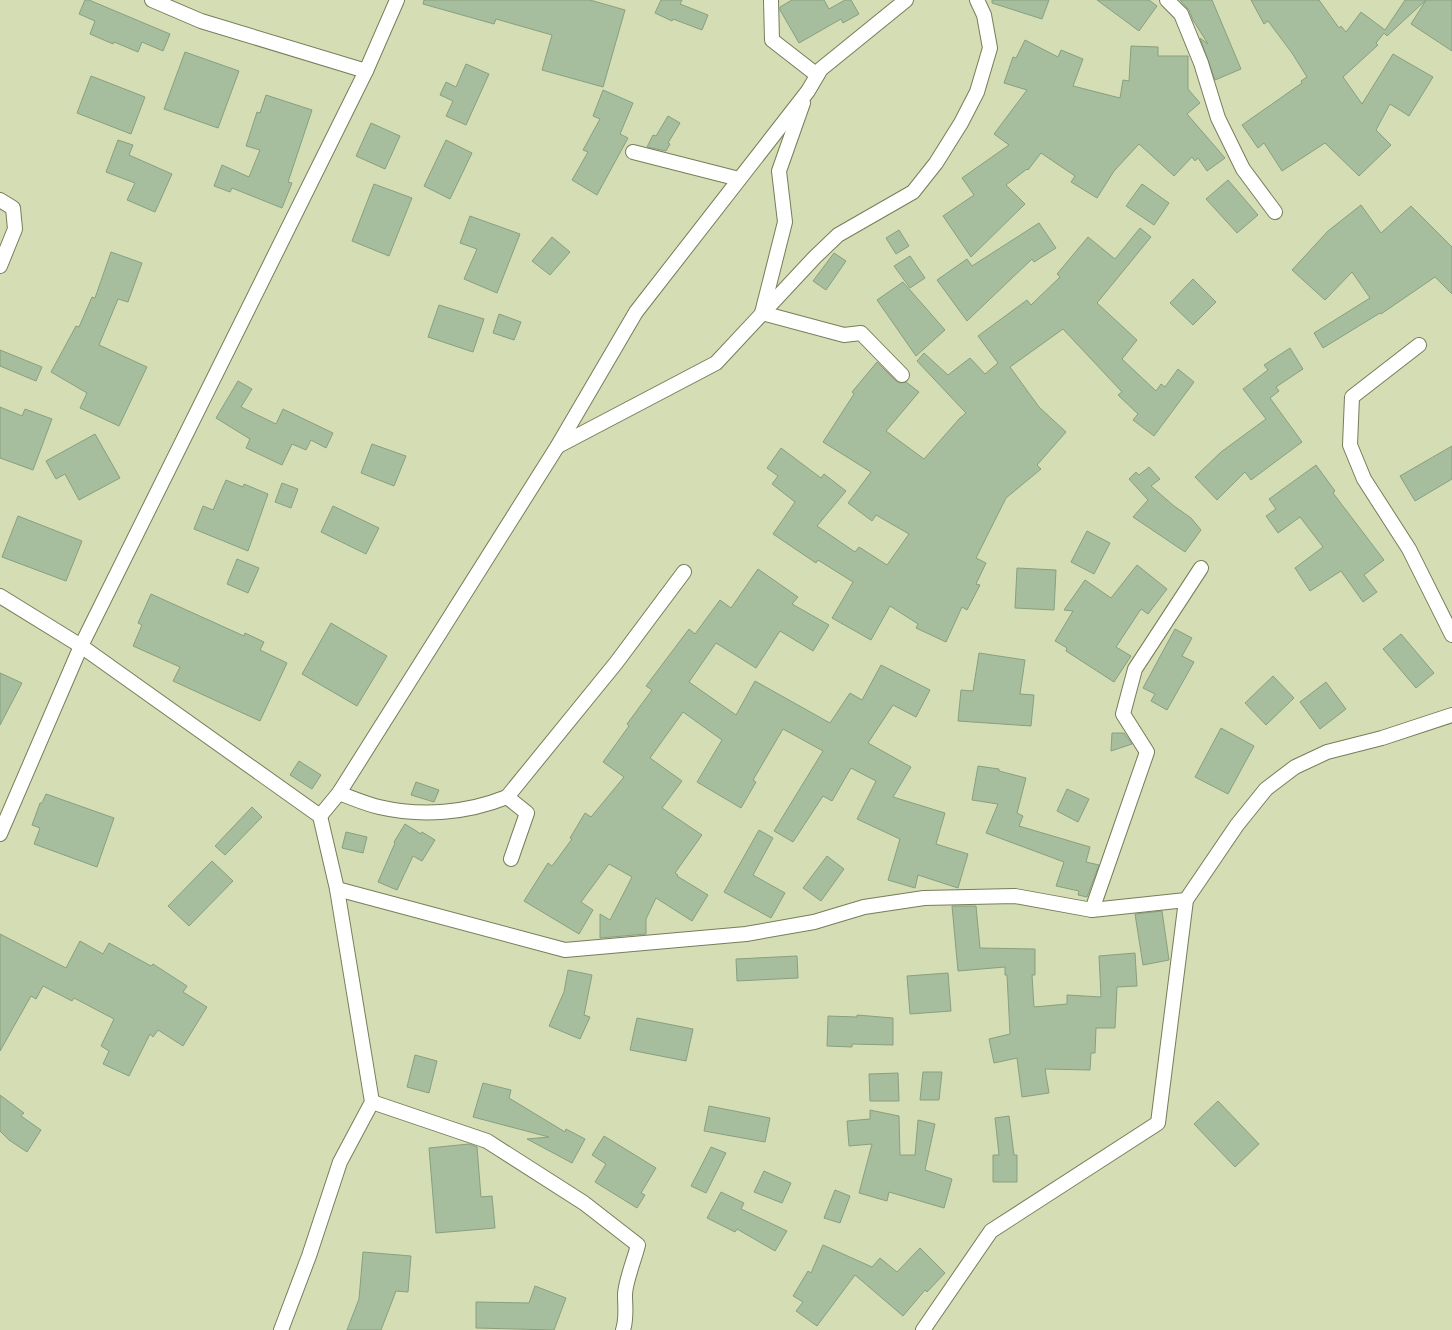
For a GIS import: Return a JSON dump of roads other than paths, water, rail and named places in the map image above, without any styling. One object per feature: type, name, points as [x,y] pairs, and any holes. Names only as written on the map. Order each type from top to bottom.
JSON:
[{"type":"street","points":[[152,0],[201,21],[366,71]]},
{"type":"street","points":[[0,834],[81,646],[366,71],[397,0]]},
{"type":"street","points":[[771,0],[772,40],[817,74]]},
{"type":"street","points":[[762,313],[784,222],[779,170],[808,91],[821,70],[906,0]]},
{"type":"street","points":[[557,447],[716,363],[814,257],[838,235],[913,192],[936,163],[961,123],[977,92],[990,48],[984,15],[977,0]]},
{"type":"street","points":[[1167,0],[1181,14],[1201,63],[1218,118],[1243,169],[1275,212]]},
{"type":"street","points":[[320,816],[340,793],[557,447],[636,312],[808,91]]},
{"type":"street","points":[[633,152],[739,179]]},
{"type":"street","points":[[0,200],[13,208],[15,229],[0,266]]},
{"type":"street","points":[[762,313],[844,335],[861,333],[902,375]]},
{"type":"street","points":[[1419,345],[1352,397],[1350,445],[1364,479],[1409,549],[1452,635]]},
{"type":"street","points":[[1092,910],[1147,752],[1124,714],[1135,669],[1201,568]]},
{"type":"street","points":[[340,793],[378,807],[405,812],[443,813],[489,804],[507,797],[616,663],[684,572]]},
{"type":"street","points":[[0,596],[81,646],[320,816],[337,889],[372,1102],[340,1162],[309,1256],[281,1330]]},
{"type":"street","points":[[923,1330],[991,1231],[1158,1123],[1186,900],[1237,825],[1266,789],[1295,767],[1328,752],[1382,738],[1452,715]]},
{"type":"street","points":[[507,797],[527,813],[510,859]]},
{"type":"street","points":[[337,889],[565,950],[746,934],[814,922],[864,907],[924,898],[1015,896],[1092,910],[1186,900]]},
{"type":"street","points":[[372,1102],[487,1141],[584,1203],[638,1244],[625,1294],[627,1307],[625,1324],[622,1330]]}]
